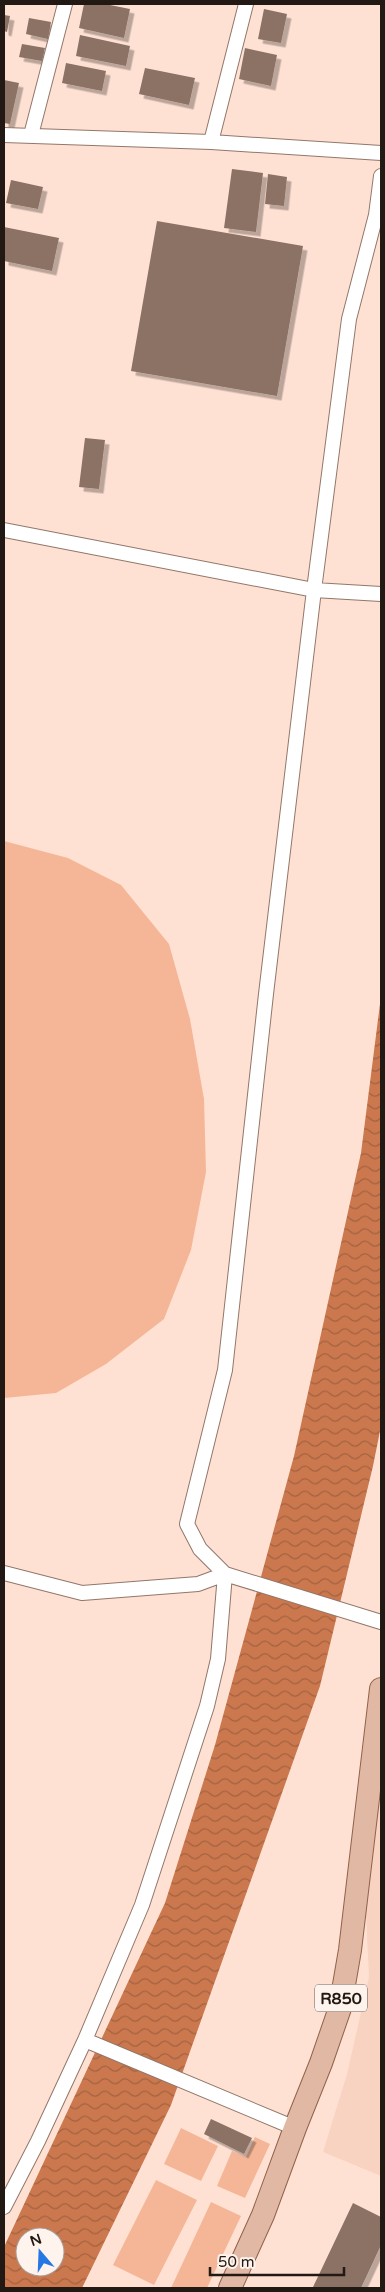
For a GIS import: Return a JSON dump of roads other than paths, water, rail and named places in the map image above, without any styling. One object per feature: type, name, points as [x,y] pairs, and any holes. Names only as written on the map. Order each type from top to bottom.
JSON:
[{"type":"main road","name":"R850","points":[[230,2288],[263,2215],[321,2063],[341,1998],[350,1950],[381,1689]]},
{"type":"street","points":[[31,135],[65,4]]},
{"type":"street","points":[[211,142],[246,4]]},
{"type":"street","points":[[4,135],[211,142],[381,153]]},
{"type":"street","points":[[381,176],[376,215],[349,319],[314,590],[265,1003],[225,1370],[188,1524],[200,1549],[225,1574],[381,1622]]},
{"type":"street","points":[[4,530],[314,590],[381,594]]},
{"type":"street","points":[[4,1573],[82,1593],[198,1584],[225,1574]]},
{"type":"street","points":[[4,2206],[38,2141],[85,2040],[142,1905],[207,1706],[218,1659],[225,1574]]},
{"type":"street","points":[[85,2040],[295,2128]]},
{"type":"water","points":[[381,996],[381,1426],[320,1686],[171,2105],[82,2288],[4,2288],[4,2247],[165,1903],[215,1745],[294,1456],[361,1153]]}]
